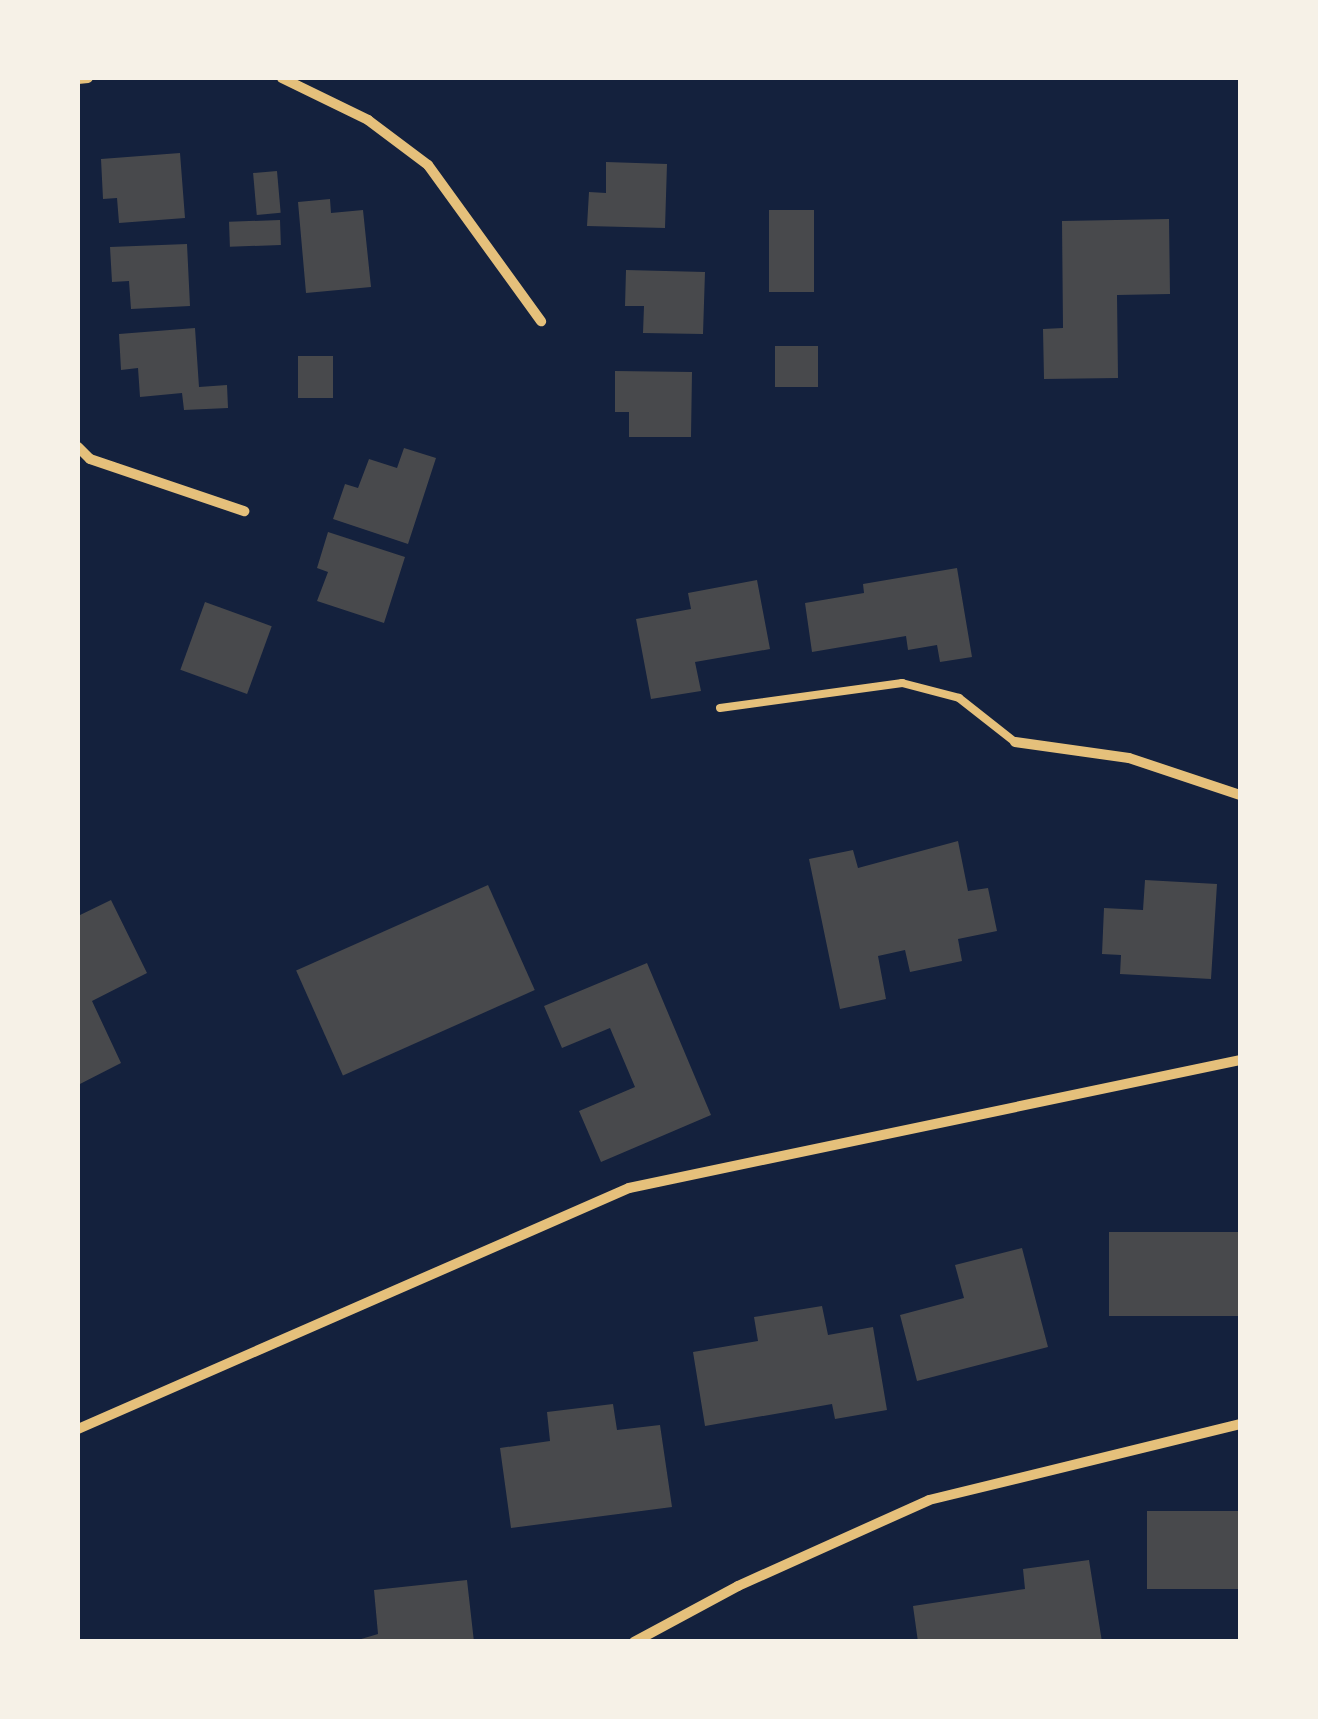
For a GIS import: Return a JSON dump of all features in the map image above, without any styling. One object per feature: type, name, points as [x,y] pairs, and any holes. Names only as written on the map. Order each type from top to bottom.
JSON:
[{"type":"street","points":[[78,79],[88,78]]},
{"type":"street","points":[[282,78],[368,120],[428,165],[541,321]]},
{"type":"street","points":[[78,447],[90,459],[244,511]]},
{"type":"street","points":[[1015,742],[1129,758],[1240,795]]},
{"type":"street","points":[[78,1430],[629,1188],[1240,1060]]},
{"type":"street","points":[[634,1642],[738,1586],[929,1500],[1240,1424]]},
{"type":"lane","points":[[720,708],[902,682],[959,698],[1015,742]]},
{"type":"building","points":[[180,153],[185,218],[119,223],[117,198],[103,199],[101,159]]},
{"type":"building","points":[[606,162],[667,164],[665,228],[587,226],[589,192],[606,193]]},
{"type":"building","points":[[277,171],[281,213],[257,215],[253,173]]},
{"type":"building","points":[[330,199],[331,213],[363,210],[371,287],[306,293],[298,202]]},
{"type":"building","points":[[769,210],[814,210],[814,292],[769,292]]},
{"type":"building","points":[[1169,219],[1170,294],[1117,295],[1118,378],[1044,379],[1043,329],[1063,328],[1062,221]]},
{"type":"building","points":[[280,220],[281,245],[230,247],[229,222]]},
{"type":"building","points":[[187,244],[190,306],[131,309],[129,281],[112,282],[110,247]]},
{"type":"building","points":[[626,270],[705,272],[703,334],[643,333],[644,306],[625,306]]},
{"type":"building","points":[[195,328],[199,387],[227,385],[228,408],[184,410],[182,393],[140,397],[138,368],[121,370],[119,334]]},
{"type":"building","points":[[775,346],[818,346],[818,387],[775,387]]},
{"type":"building","points":[[298,356],[333,356],[333,398],[298,398]]},
{"type":"building","points":[[615,371],[692,372],[691,437],[629,437],[629,412],[615,412]]},
{"type":"building","points":[[404,448],[436,458],[408,544],[333,519],[345,484],[358,488],[369,459],[397,468]]},
{"type":"building","points":[[328,532],[405,557],[384,623],[317,601],[328,572],[317,568]]},
{"type":"building","points":[[957,568],[972,657],[940,662],[937,645],[908,650],[906,636],[812,652],[805,603],[864,593],[863,584]]},
{"type":"building","points":[[757,580],[770,649],[695,662],[701,691],[651,699],[636,619],[691,609],[688,593]]},
{"type":"building","points":[[205,602],[272,626],[247,694],[180,670]]},
{"type":"building","points":[[958,841],[968,891],[988,888],[997,931],[958,939],[962,961],[910,972],[905,950],[878,956],[886,999],[840,1009],[809,859],[853,850],[858,868]]},
{"type":"building","points":[[1145,880],[1217,884],[1211,979],[1120,974],[1121,955],[1102,954],[1104,908],[1143,910]]},
{"type":"building","points":[[488,885],[535,990],[343,1075],[296,970]]},
{"type":"building","points":[[111,900],[147,973],[92,1001],[121,1063],[78,1085],[78,916]]},
{"type":"building","points":[[647,963],[711,1115],[601,1162],[579,1111],[635,1087],[610,1028],[562,1048],[544,1006]]},
{"type":"building","points":[[1109,1232],[1240,1232],[1240,1316],[1109,1316]]},
{"type":"building","points":[[1022,1248],[1048,1347],[917,1381],[900,1315],[964,1298],[955,1265]]},
{"type":"building","points":[[822,1306],[828,1335],[873,1327],[887,1410],[835,1419],[832,1404],[705,1426],[693,1352],[758,1341],[754,1317]]},
{"type":"building","points":[[613,1404],[617,1430],[660,1425],[672,1507],[511,1528],[500,1448],[550,1441],[547,1412]]},
{"type":"building","points":[[1147,1511],[1240,1511],[1240,1589],[1147,1589]]},
{"type":"building","points":[[1089,1560],[1102,1642],[918,1642],[913,1606],[1025,1589],[1023,1569]]},
{"type":"building","points":[[467,1580],[474,1642],[351,1642],[378,1634],[374,1590]]}]
